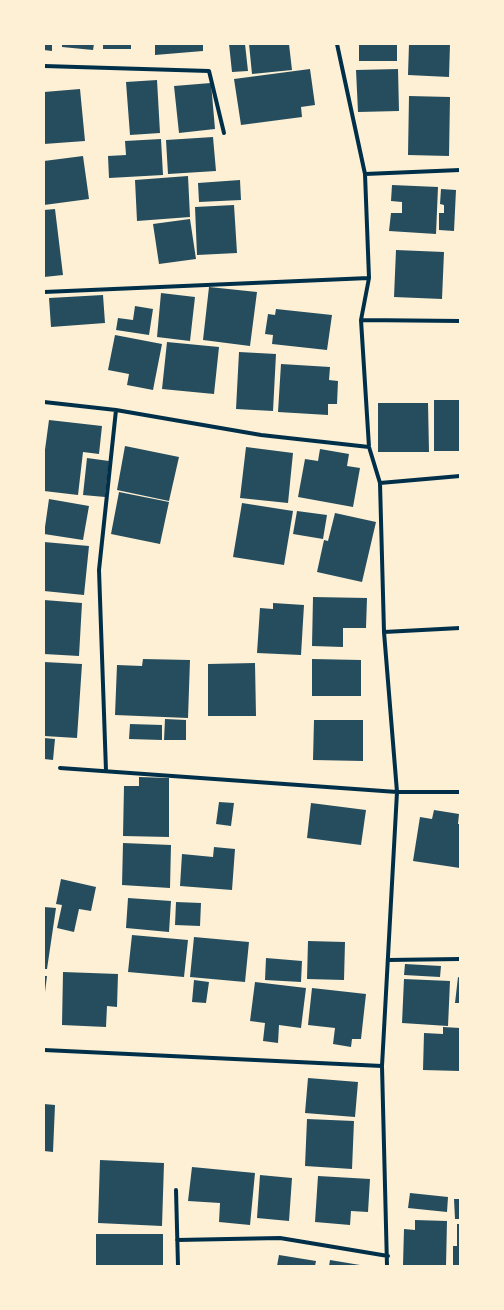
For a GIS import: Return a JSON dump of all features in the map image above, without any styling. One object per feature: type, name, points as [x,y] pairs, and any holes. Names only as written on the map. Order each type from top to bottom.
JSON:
[{"type":"street","points":[[337,44],[365,174],[369,278],[361,320],[369,447],[380,483],[384,632],[397,792],[382,1066],[388,1256],[387,1266]]},
{"type":"street","points":[[44,66],[209,71],[224,133]]},
{"type":"street","points":[[365,174],[460,170]]},
{"type":"street","points":[[44,292],[369,278]]},
{"type":"street","points":[[361,320],[460,321]]},
{"type":"street","points":[[44,402],[116,410],[261,435],[369,447]]},
{"type":"street","points":[[106,771],[99,570],[116,410]]},
{"type":"street","points":[[380,483],[460,476]]},
{"type":"street","points":[[384,632],[460,628]]},
{"type":"street","points":[[60,768],[397,792],[460,792]]},
{"type":"street","points":[[388,960],[460,959]]},
{"type":"street","points":[[44,1050],[382,1066]]},
{"type":"street","points":[[176,1190],[178,1266]]},
{"type":"street","points":[[177,1240],[280,1238],[388,1256]]},
{"type":"building","points":[[44,44],[52,44],[52,51],[44,50]]},
{"type":"building","points":[[62,44],[94,44],[93,50],[62,47]]},
{"type":"building","points":[[103,44],[131,44],[131,49],[103,49]]},
{"type":"building","points":[[155,44],[203,44],[203,51],[155,55]]},
{"type":"building","points":[[229,44],[245,44],[248,71],[232,72]]},
{"type":"building","points":[[249,44],[289,44],[292,70],[252,74]]},
{"type":"building","points":[[359,44],[397,44],[397,61],[359,61]]},
{"type":"building","points":[[409,44],[450,44],[449,77],[408,75]]},
{"type":"building","points":[[310,69],[315,105],[301,107],[302,117],[241,125],[234,79]]},
{"type":"building","points":[[398,69],[399,111],[358,112],[356,70]]},
{"type":"building","points":[[157,80],[160,133],[130,135],[126,82]]},
{"type":"building","points":[[211,83],[215,129],[179,133],[174,86]]},
{"type":"building","points":[[80,89],[85,141],[44,144],[44,92]]},
{"type":"building","points":[[409,96],[450,97],[449,156],[408,155]]},
{"type":"building","points":[[213,137],[216,171],[168,174],[166,140]]},
{"type":"building","points":[[161,139],[163,175],[109,178],[108,156],[126,155],[125,141]]},
{"type":"building","points":[[83,156],[89,199],[44,205],[44,161]]},
{"type":"building","points":[[188,176],[190,217],[137,221],[135,180]]},
{"type":"building","points":[[240,180],[241,200],[199,202],[198,183]]},
{"type":"building","points":[[392,185],[438,187],[436,234],[389,231],[391,213],[402,213],[402,202],[391,201]]},
{"type":"building","points":[[441,189],[456,190],[454,231],[439,230],[439,213],[444,213],[444,205],[440,204]]},
{"type":"building","points":[[234,205],[237,253],[197,255],[195,207]]},
{"type":"building","points":[[55,209],[63,275],[44,277],[44,210]]},
{"type":"building","points":[[190,219],[196,259],[159,264],[153,224]]},
{"type":"building","points":[[396,250],[444,252],[442,299],[394,297]]},
{"type":"building","points":[[209,287],[257,292],[250,346],[203,340]]},
{"type":"building","points":[[161,293],[195,297],[190,341],[157,337]]},
{"type":"building","points":[[103,295],[105,323],[51,327],[49,298]]},
{"type":"building","points":[[135,306],[153,309],[149,335],[116,330],[118,318],[133,320]]},
{"type":"building","points":[[276,309],[332,315],[327,350],[272,344],[273,335],[265,334],[268,314],[275,315]]},
{"type":"building","points":[[115,335],[162,344],[153,390],[127,385],[129,374],[108,370]]},
{"type":"building","points":[[167,342],[219,347],[214,394],[162,389]]},
{"type":"building","points":[[239,352],[276,354],[273,411],[236,409]]},
{"type":"building","points":[[281,364],[330,367],[329,380],[338,381],[337,404],[328,404],[328,415],[278,412]]},
{"type":"building","points":[[434,400],[460,400],[460,451],[434,451]]},
{"type":"building","points":[[378,403],[428,403],[429,452],[378,452]]},
{"type":"building","points":[[49,420],[102,426],[99,454],[83,452],[78,495],[44,491],[44,457]]},
{"type":"building","points":[[125,446],[179,457],[169,501],[117,490]]},
{"type":"building","points":[[246,447],[293,453],[288,503],[240,498]]},
{"type":"building","points":[[320,449],[349,454],[347,466],[360,468],[353,507],[298,497],[305,459],[318,461]]},
{"type":"building","points":[[87,458],[109,461],[105,497],[83,495]]},
{"type":"building","points":[[119,492],[169,502],[160,544],[111,534]]},
{"type":"building","points":[[49,499],[89,506],[83,540],[44,534]]},
{"type":"building","points":[[242,503],[293,511],[284,565],[233,557]]},
{"type":"building","points":[[297,511],[327,515],[323,539],[293,534]]},
{"type":"building","points":[[335,513],[376,522],[362,582],[317,572],[324,540],[328,541]]},
{"type":"building","points":[[44,542],[89,546],[84,595],[44,591]]},
{"type":"building","points":[[313,597],[367,598],[366,628],[343,628],[343,647],[312,646]]},
{"type":"building","points":[[44,600],[82,603],[79,656],[44,654]]},
{"type":"building","points":[[273,603],[304,605],[301,655],[257,653],[260,608],[273,609]]},
{"type":"building","points":[[143,659],[190,660],[188,718],[115,715],[117,665],[142,666]]},
{"type":"building","points":[[312,659],[361,660],[361,696],[312,696]]},
{"type":"building","points":[[44,662],[82,664],[77,738],[44,736]]},
{"type":"building","points":[[255,663],[256,716],[208,716],[208,664]]},
{"type":"building","points":[[165,719],[186,720],[186,740],[164,740]]},
{"type":"building","points":[[314,720],[363,720],[363,761],[313,760]]},
{"type":"building","points":[[130,724],[162,725],[162,740],[129,739]]},
{"type":"building","points":[[44,738],[55,739],[53,760],[44,759]]},
{"type":"building","points":[[139,777],[169,778],[169,837],[123,836],[124,786],[139,786]]},
{"type":"building","points":[[219,802],[234,803],[231,826],[216,824]]},
{"type":"building","points":[[311,803],[366,810],[361,845],[307,838]]},
{"type":"building","points":[[434,810],[459,814],[460,868],[413,861],[420,817],[432,819]]},
{"type":"building","points":[[123,843],[171,845],[170,888],[122,885]]},
{"type":"building","points":[[214,847],[235,849],[232,890],[180,886],[182,854],[213,857]]},
{"type":"building","points":[[61,879],[96,887],[91,911],[79,909],[74,932],[57,928],[62,905],[56,904]]},
{"type":"building","points":[[128,898],[171,901],[169,932],[126,928]]},
{"type":"building","points":[[176,902],[201,903],[200,926],[175,925]]},
{"type":"building","points":[[44,907],[56,908],[47,969],[44,969]]},
{"type":"building","points":[[132,935],[188,940],[184,977],[128,972]]},
{"type":"building","points":[[194,937],[249,942],[245,982],[190,977]]},
{"type":"building","points":[[308,941],[345,942],[344,980],[307,979]]},
{"type":"building","points":[[266,958],[302,961],[301,982],[265,980]]},
{"type":"building","points":[[405,964],[441,966],[440,977],[404,975]]},
{"type":"building","points":[[63,972],[118,974],[117,1007],[107,1006],[106,1027],[62,1025]]},
{"type":"building","points":[[44,976],[47,976],[45,992],[44,992]]},
{"type":"building","points":[[458,977],[460,978],[460,1003],[455,1003]]},
{"type":"building","points":[[404,979],[450,981],[448,1026],[402,1023]]},
{"type":"building","points":[[194,980],[209,982],[206,1003],[192,1002]]},
{"type":"building","points":[[255,982],[306,988],[301,1028],[279,1025],[278,1043],[263,1041],[265,1023],[250,1021]]},
{"type":"building","points":[[312,988],[366,994],[361,1039],[352,1039],[351,1047],[333,1044],[335,1028],[308,1025]]},
{"type":"building","points":[[443,1027],[460,1028],[460,1071],[423,1070],[424,1033],[443,1034]]},
{"type":"building","points":[[308,1078],[358,1082],[355,1117],[305,1113]]},
{"type":"building","points":[[44,1104],[55,1105],[53,1152],[44,1151]]},
{"type":"building","points":[[307,1119],[354,1121],[352,1169],[305,1166]]},
{"type":"building","points":[[100,1160],[164,1163],[162,1226],[98,1223]]},
{"type":"building","points":[[192,1167],[255,1173],[250,1225],[219,1222],[220,1203],[188,1201]]},
{"type":"building","points":[[260,1175],[292,1178],[289,1221],[257,1218]]},
{"type":"building","points":[[318,1176],[370,1179],[368,1212],[351,1211],[350,1225],[315,1222]]},
{"type":"building","points":[[410,1193],[448,1197],[447,1212],[408,1208]]},
{"type":"building","points":[[454,1199],[460,1199],[460,1219],[455,1219]]},
{"type":"building","points":[[415,1220],[447,1221],[446,1266],[403,1265],[404,1229],[415,1230]]},
{"type":"building","points":[[457,1224],[460,1224],[460,1266],[453,1265],[453,1246],[457,1246]]},
{"type":"building","points":[[96,1234],[163,1234],[163,1266],[96,1266]]},
{"type":"building","points":[[279,1255],[316,1261],[315,1266],[277,1266]]},
{"type":"building","points":[[330,1260],[360,1265],[360,1266],[329,1266]]}]
